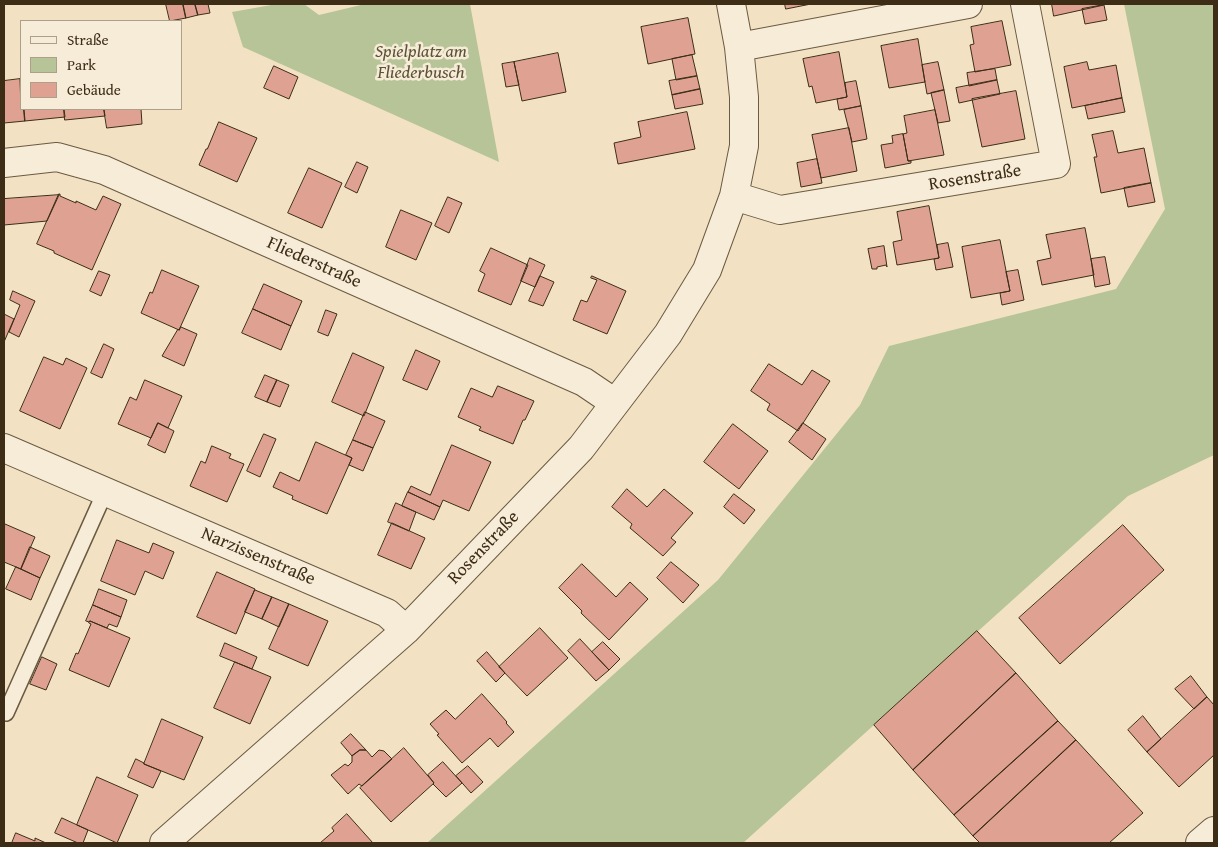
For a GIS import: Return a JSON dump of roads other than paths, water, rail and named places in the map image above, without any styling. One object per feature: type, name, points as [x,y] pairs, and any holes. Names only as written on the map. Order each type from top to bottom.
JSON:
[{"type":"street","name":"Rosenstraße","points":[[164,843],[406,630],[581,448],[668,334],[707,270],[734,196],[744,146],[744,97],[739,47],[731,4]]},
{"type":"street","points":[[739,47],[968,4]]},
{"type":"street","name":"Rosenstraße","points":[[734,196],[780,210],[1056,164],[1025,4]]},
{"type":"street","name":"Fliederstraße","points":[[4,162],[56,157],[104,170],[584,382],[615,403]]},
{"type":"street","name":"Narzissenstraße","points":[[4,448],[387,612],[406,630]]},
{"type":"street","points":[[1200,843],[1214,831]]},
{"type":"lane","points":[[6,713],[105,492]]},
{"type":"park label","name":"Spielplatz am Fliederbusch","points":[[421,62]]}]
